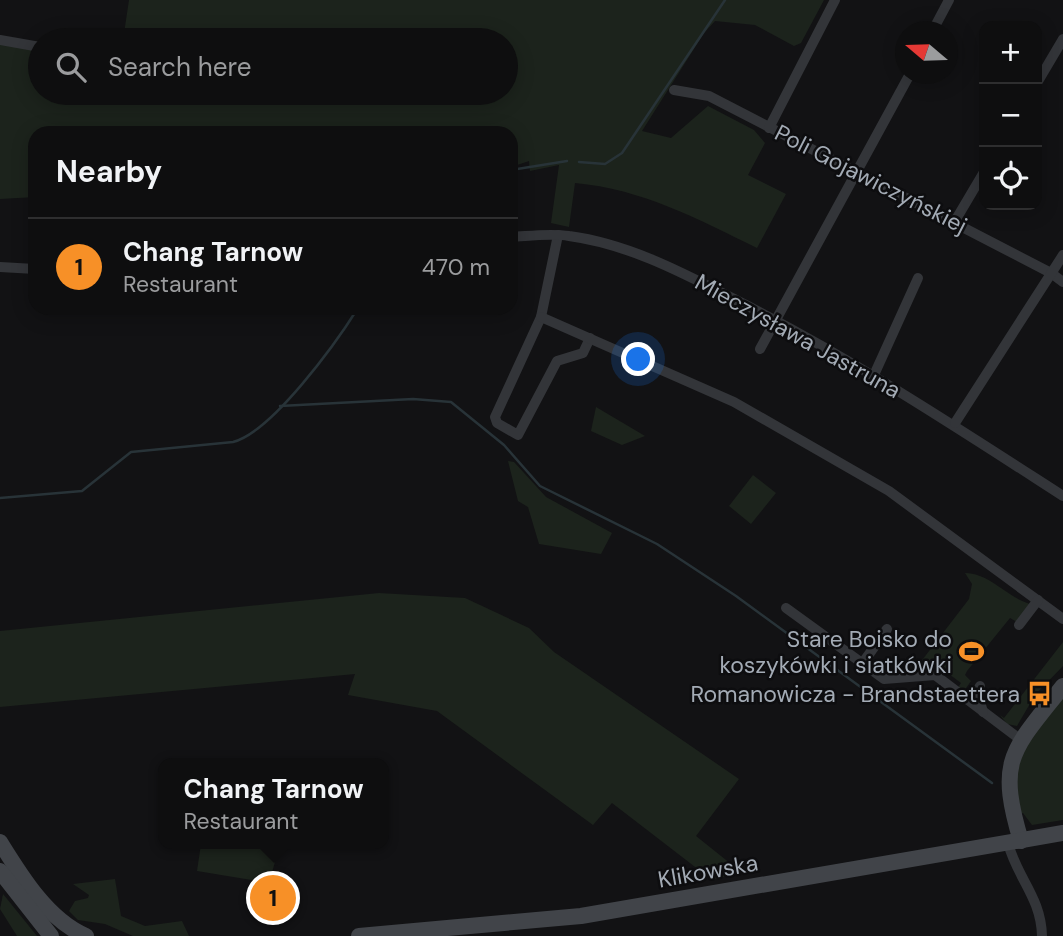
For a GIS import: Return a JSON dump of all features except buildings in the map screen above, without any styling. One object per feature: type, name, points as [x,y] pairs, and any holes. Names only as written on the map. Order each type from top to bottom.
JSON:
[{"type":"street","points":[[769,128],[835,0]]},
{"type":"street","points":[[938,21],[949,0]]},
{"type":"street","points":[[1042,74],[1063,38]]},
{"type":"street","points":[[0,40],[28,45]]},
{"type":"street","points":[[760,349],[905,84]]},
{"type":"street","name":"Poli Gojawiczyńskiej","points":[[674,90],[709,96],[955,221],[1063,282]]},
{"type":"street","points":[[955,221],[979,180]]},
{"type":"street","points":[[558,235],[541,317],[495,417],[500,426],[518,435],[556,361],[583,353],[590,338]]},
{"type":"street","name":"Mieczysława Jastruna","points":[[518,237],[558,235],[649,257],[775,319],[874,374],[1063,496]]},
{"type":"street","points":[[955,424],[1063,255]]},
{"type":"street","points":[[0,267],[28,269]]},
{"type":"street","points":[[874,374],[918,278]]},
{"type":"street","points":[[541,317],[734,402],[889,491],[1063,619]]},
{"type":"street","points":[[1021,627],[1040,602]]},
{"type":"street","points":[[786,608],[884,680],[935,675],[1021,740]]},
{"type":"street","points":[[862,664],[887,629]]},
{"type":"street","points":[[967,700],[978,684],[977,691],[983,712]]},
{"type":"street","points":[[1042,936],[1035,898],[1011,858],[1014,842],[1008,789],[1013,758],[1021,740],[1063,686]]},
{"type":"street","name":"Klikowska","points":[[359,936],[461,932],[581,916],[1063,834]]},
{"type":"street","points":[[0,842],[46,905],[66,924],[86,936]]},
{"type":"street","points":[[0,871],[51,936]]},
{"type":"shaded area","points":[[129,0],[824,0],[801,43],[794,46],[755,25],[715,21],[704,33],[642,131],[671,138],[708,106],[754,130],[765,143],[748,175],[786,194],[757,248],[669,207],[600,186],[575,183],[569,227],[551,223],[559,165],[530,171],[529,161],[518,165],[518,126],[28,126],[28,197],[0,199],[0,39],[28,44],[28,105],[518,105],[518,28],[125,28]]},
{"type":"shaded area","points":[[596,407],[645,436],[622,445],[591,431]]},
{"type":"shaded area","points":[[508,461],[514,462],[546,497],[612,533],[601,554],[539,544],[528,507],[518,501]]},
{"type":"shaded area","points":[[753,475],[776,493],[751,524],[729,506]]},
{"type":"shaded area","points":[[965,573],[982,577],[1030,604],[1017,622],[1010,618],[967,671],[965,675],[971,681],[964,691],[957,689],[961,683],[937,665],[930,673],[913,672],[969,599],[972,584]]},
{"type":"shaded area","points":[[379,593],[465,598],[529,628],[554,652],[739,779],[696,836],[741,872],[712,880],[612,803],[593,825],[437,711],[348,695],[355,674],[0,707],[0,631]]},
{"type":"shaded area","points":[[1063,642],[1063,666],[1035,695],[1017,726],[1007,724],[1000,715],[1004,718]]},
{"type":"shaded area","points":[[1063,695],[1063,820],[1032,825],[1023,813],[1019,815],[1015,797],[1018,764],[1032,736]]},
{"type":"shaded area","points":[[200,849],[279,849],[269,883],[197,871]]},
{"type":"shaded area","points":[[115,879],[121,916],[145,926],[182,921],[189,936],[133,936],[105,924],[78,920],[69,911],[75,901],[88,898],[89,895],[73,884]]},
{"type":"shaded area","points":[[3,894],[37,936],[17,936],[0,909]]},
{"type":"waterway","points":[[579,162],[605,164],[622,153],[725,0]]},
{"type":"waterway","points":[[518,169],[567,161]]},
{"type":"waterway","points":[[0,498],[82,491],[131,452],[233,442],[249,435],[266,422],[302,384],[353,315]]},
{"type":"waterway","points":[[280,406],[413,399],[451,402],[504,445],[540,486],[657,544],[736,596],[992,783]]},
{"type":"place","name":"Stare Boisko do koszykówki i siatkówki","points":[[972,652]]},
{"type":"place","name":"Romanowicza - Brandstaettera","points":[[1040,694]]},
{"type":"place","name":"Chang Tarnow","points":[[273,898]]}]
